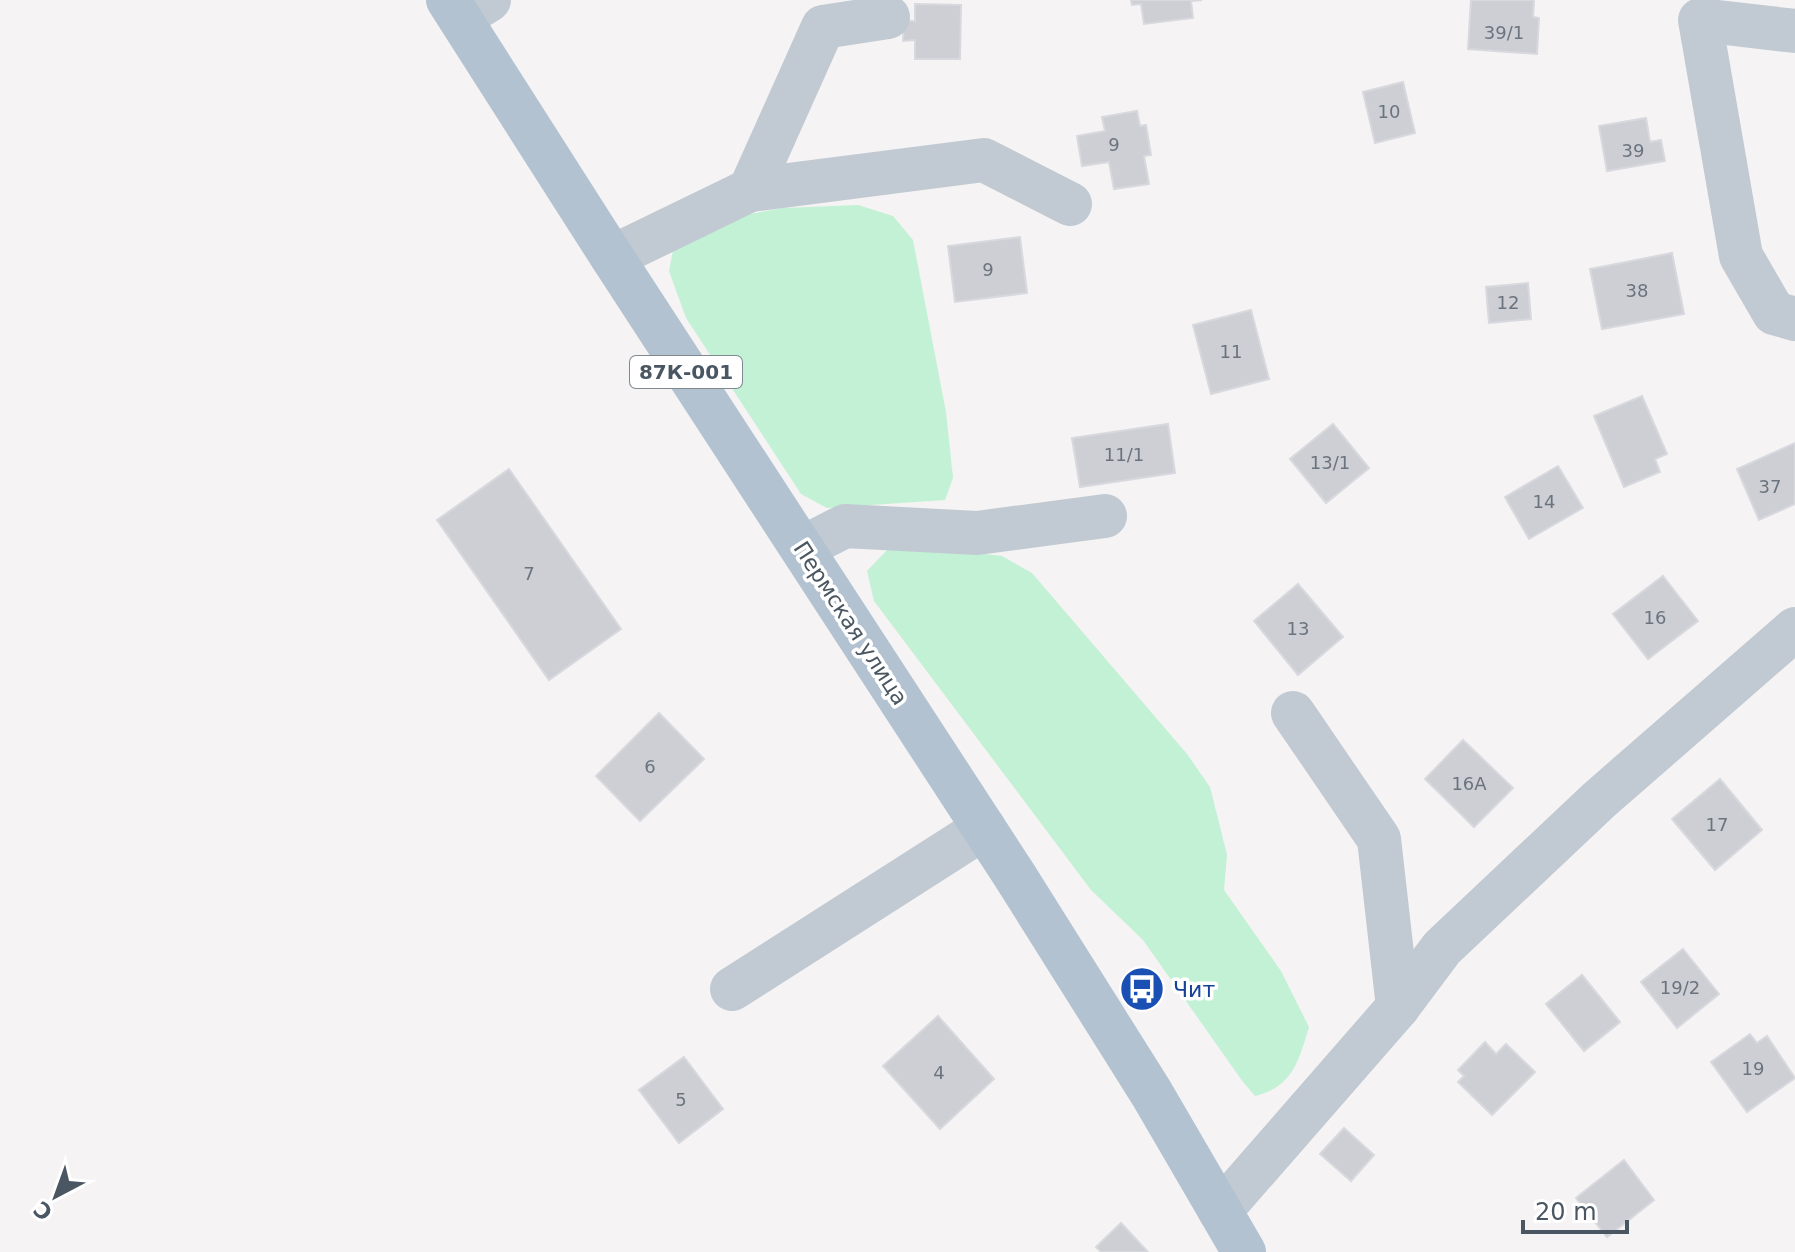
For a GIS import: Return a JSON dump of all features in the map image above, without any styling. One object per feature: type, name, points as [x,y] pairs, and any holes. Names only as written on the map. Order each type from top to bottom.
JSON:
[{"type":"main road","name":"Пермская улица","points":[[466,6],[612,257],[984,828],[1152,1094],[1232,1240]]},
{"type":"street","points":[[1795,31],[1693,10],[1741,256],[1774,313],[1795,319]]},
{"type":"street","points":[[750,190],[823,27],[888,17]]},
{"type":"street","points":[[612,257],[750,190],[984,160],[1070,204]]},
{"type":"street","points":[[802,548],[845,526],[977,533],[1105,516]]},
{"type":"street","points":[[1232,1240],[1442,948],[1599,800],[1795,629]]},
{"type":"street","points":[[1293,713],[1379,839],[1398,1007]]},
{"type":"street","points":[[732,989],[984,828]]},
{"type":"green space","points":[[858,205],[893,216],[913,240],[946,412],[953,478],[945,500],[827,508],[801,494],[686,318],[669,271],[673,250],[728,218],[783,208]]},
{"type":"green space","points":[[889,548],[935,548],[1002,556],[1032,573],[1187,754],[1210,787],[1227,855],[1224,890],[1281,971],[1309,1027],[1298,1061],[1278,1086],[1255,1096],[1243,1082],[1143,940],[1091,890],[874,601],[867,571]]},
{"type":"building","points":[[1131,0],[1202,0],[1191,1],[1193,18],[1144,24],[1141,4],[1132,5]]},
{"type":"building","points":[[1471,0],[1534,0],[1533,17],[1539,18],[1537,54],[1468,49]]},
{"type":"building","points":[[915,4],[961,5],[960,59],[915,59],[915,40],[903,41],[904,21],[915,21]]},
{"type":"building","points":[[1403,82],[1415,133],[1375,143],[1363,92]]},
{"type":"building","points":[[1137,111],[1140,126],[1146,125],[1151,155],[1144,156],[1149,184],[1114,189],[1109,162],[1082,166],[1077,136],[1105,131],[1102,117]]},
{"type":"building","points":[[1646,118],[1650,142],[1661,140],[1665,161],[1607,171],[1599,126]]},
{"type":"building","points":[[1020,237],[1027,293],[955,302],[948,246]]},
{"type":"building","points":[[1672,253],[1684,314],[1602,329],[1590,269]]},
{"type":"building","points":[[1528,283],[1531,319],[1489,323],[1486,287]]},
{"type":"building","points":[[1251,310],[1269,379],[1211,394],[1193,325]]},
{"type":"building","points":[[1642,396],[1667,454],[1655,459],[1660,472],[1624,487],[1594,416]]},
{"type":"building","points":[[1168,424],[1175,473],[1080,487],[1072,438]]},
{"type":"building","points":[[1333,424],[1369,468],[1326,503],[1290,459]]},
{"type":"building","points":[[1795,443],[1795,504],[1759,520],[1737,469]]},
{"type":"building","points":[[1558,466],[1583,508],[1529,539],[1505,497]]},
{"type":"building","points":[[509,469],[621,629],[549,680],[437,520]]},
{"type":"building","points":[[1663,576],[1698,621],[1648,659],[1613,614]]},
{"type":"building","points":[[1298,584],[1343,637],[1298,675],[1254,621]]},
{"type":"building","points":[[659,713],[704,759],[640,821],[596,776]]},
{"type":"building","points":[[1463,740],[1513,788],[1474,827],[1425,779]]},
{"type":"building","points":[[1720,779],[1762,830],[1715,870],[1672,819]]},
{"type":"building","points":[[1683,949],[1719,994],[1677,1028],[1641,982]]},
{"type":"building","points":[[1582,975],[1620,1022],[1584,1051],[1546,1004]]},
{"type":"building","points":[[938,1016],[994,1079],[940,1129],[883,1066]]},
{"type":"building","points":[[1750,1034],[1757,1043],[1767,1036],[1795,1078],[1747,1112],[1711,1062]]},
{"type":"building","points":[[1485,1042],[1496,1054],[1506,1044],[1535,1072],[1492,1115],[1458,1082],[1464,1076],[1458,1070]]},
{"type":"building","points":[[684,1057],[723,1109],[679,1143],[639,1090]]},
{"type":"building","points":[[1344,1128],[1374,1155],[1351,1181],[1320,1154]]},
{"type":"building","points":[[1624,1160],[1654,1200],[1607,1237],[1576,1198]]},
{"type":"building","points":[[1121,1223],[1148,1252],[1101,1252],[1096,1247]]},
{"type":"place","name":"Чит","points":[[1142,989]]}]
